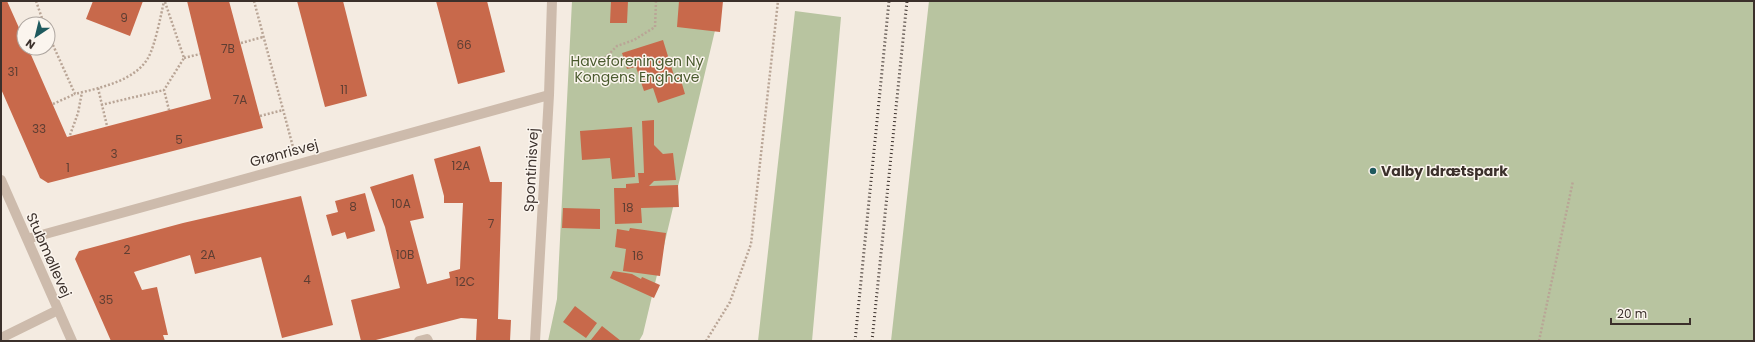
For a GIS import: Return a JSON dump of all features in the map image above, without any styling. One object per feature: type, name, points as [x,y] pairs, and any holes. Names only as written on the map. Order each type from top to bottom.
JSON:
[{"type":"street","name":"Spontinisvej","points":[[536,341],[549,95],[552,1]]},
{"type":"street","name":"Grønrisvej","points":[[27,239],[549,95]]},
{"type":"street","name":"Stubmøllevej","points":[[1,180],[72,341]]},
{"type":"street","points":[[1,338],[58,310]]},
{"type":"street","points":[[419,341],[427,339],[428,341]]},
{"type":"path","points":[[36,1],[41,16]]},
{"type":"path","points":[[164,1],[184,58]]},
{"type":"path","points":[[52,104],[75,94],[98,88],[132,75],[148,58],[160,23],[164,1]]},
{"type":"path","points":[[254,1],[289,134]]},
{"type":"path","points":[[602,61],[617,46],[634,40],[655,28],[656,1]]},
{"type":"path","points":[[706,341],[730,302],[751,244],[778,1]]},
{"type":"path","points":[[241,43],[263,37]]},
{"type":"path","points":[[56,52],[75,94]]},
{"type":"path","points":[[101,105],[164,90],[184,58],[200,54]]},
{"type":"path","points":[[98,88],[106,126]]},
{"type":"path","points":[[164,90],[169,110]]},
{"type":"path","points":[[70,136],[78,113],[82,92]]},
{"type":"path","points":[[260,116],[283,110]]},
{"type":"path","points":[[1539,341],[1572,181]]},
{"type":"green space","name":"Haveforeningen Ny Kongens Enghave","points":[[572,1],[722,1],[643,334],[639,341],[548,341],[557,299]]},
{"type":"green space","name":"Valby Idrætspark","points":[[929,1],[1754,1],[1754,341],[891,341]]},
{"type":"green space","points":[[795,11],[841,17],[812,341],[758,341]]},
{"type":"building","points":[[1,1],[7,1],[16,21],[16,56],[32,56],[67,137],[211,99],[187,1],[229,1],[263,128],[48,183],[40,178],[1,89]]},
{"type":"building","points":[[93,1],[143,1],[130,36],[86,19]]},
{"type":"building","points":[[297,1],[343,1],[367,96],[325,107]]},
{"type":"building","points":[[436,1],[487,1],[505,72],[458,84]]},
{"type":"building","points":[[611,1],[628,1],[627,23],[610,23]]},
{"type":"building","points":[[679,1],[723,1],[720,32],[677,27]]},
{"type":"building","points":[[663,40],[675,79],[680,77],[685,94],[658,103],[653,88],[644,91],[636,67],[627,69],[622,53]]},
{"type":"building","points":[[654,120],[654,145],[663,154],[673,153],[676,180],[654,181],[649,186],[678,185],[679,207],[641,208],[642,223],[615,224],[614,188],[626,188],[626,184],[639,183],[638,173],[644,173],[642,121]]},
{"type":"building","points":[[632,127],[635,177],[612,179],[610,158],[582,160],[580,131]]},
{"type":"building","points":[[480,146],[490,182],[502,182],[498,319],[511,320],[510,341],[476,341],[477,319],[461,318],[372,341],[361,341],[351,300],[400,288],[385,227],[370,187],[413,174],[424,218],[410,221],[427,284],[450,278],[449,272],[460,269],[463,203],[444,203],[444,196],[434,159]]},
{"type":"building","points":[[365,193],[375,231],[347,239],[345,232],[332,236],[326,215],[338,212],[335,201]]},
{"type":"building","points":[[301,196],[333,325],[282,338],[261,257],[195,274],[190,255],[134,272],[142,290],[157,287],[168,335],[163,335],[165,341],[111,341],[75,259],[79,251],[183,223]]},
{"type":"building","points":[[563,208],[600,209],[600,229],[562,228]]},
{"type":"building","points":[[630,228],[666,233],[660,276],[623,271],[626,249],[615,247],[617,229],[629,231]]},
{"type":"building","points":[[613,271],[632,274],[641,279],[642,277],[660,285],[654,298],[610,278]]},
{"type":"building","points":[[575,306],[597,323],[586,338],[563,322]]},
{"type":"building","points":[[602,326],[621,341],[590,341]]},
{"type":"railway","points":[[855,341],[889,1]]},
{"type":"railway","points":[[872,341],[907,1]]},
{"type":"place","name":"Valby Idrætspark","points":[[1373,171]]}]
